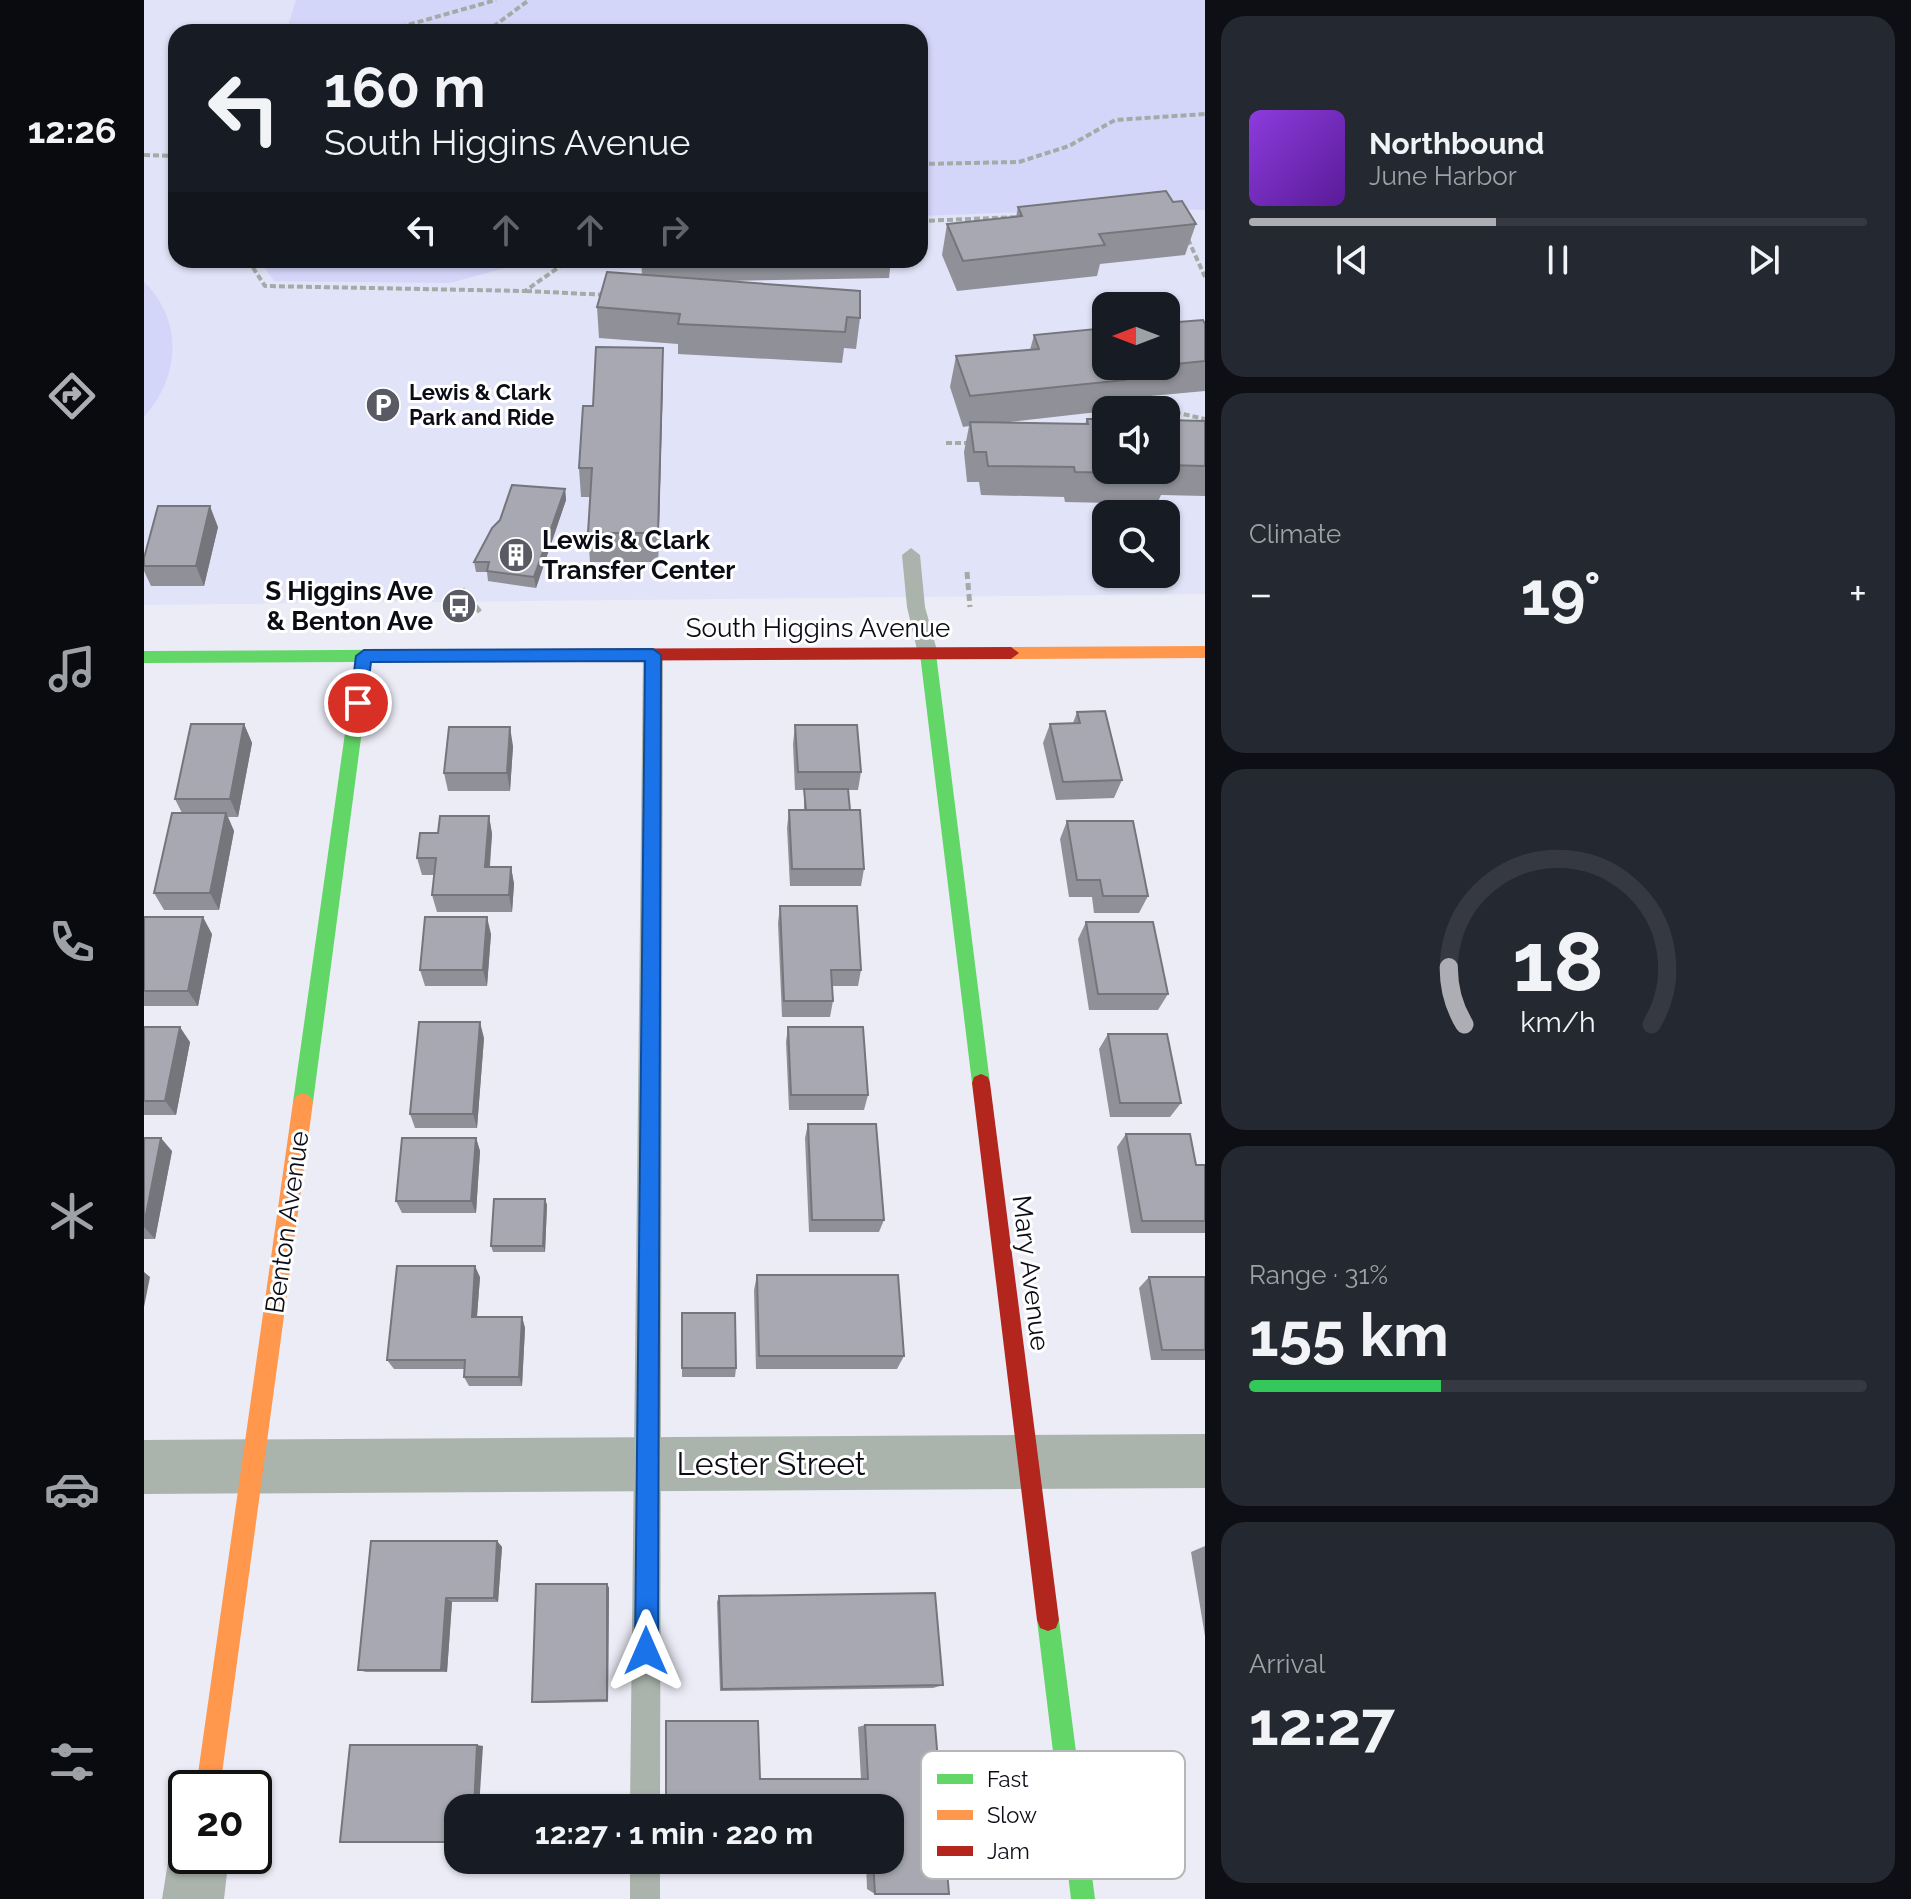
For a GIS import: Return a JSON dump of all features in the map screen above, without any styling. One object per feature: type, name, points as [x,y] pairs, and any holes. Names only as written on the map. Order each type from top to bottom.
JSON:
[{"type":"street","name":"South Higgins Avenue","points":[[144,657],[1205,652]]},
{"type":"street","name":"Mary Avenue","points":[[928,654],[1064,1751]]},
{"type":"street","name":"Benton Avenue","points":[[211,1770],[364,656]]},
{"type":"street","name":"Lester Street","points":[[144,1467],[1205,1461]]},
{"type":"street","points":[[193,1899],[196,1874]]},
{"type":"street","name":"Mary Avenue","points":[[1080,1879],[1083,1899]]},
{"type":"lane","points":[[911,555],[916,607],[928,654]]},
{"type":"lane","points":[[645,1794],[653,655]]},
{"type":"lane","points":[[645,1874],[645,1899]]},
{"type":"path","points":[[411,24],[496,0]]},
{"type":"path","points":[[497,24],[529,0]]},
{"type":"path","points":[[928,164],[1019,162],[1069,146],[1115,120],[1205,114]]},
{"type":"path","points":[[144,155],[168,155]]},
{"type":"path","points":[[928,221],[1021,217]]},
{"type":"path","points":[[1184,231],[1205,277]]},
{"type":"path","points":[[253,268],[265,286],[613,295]]},
{"type":"path","points":[[525,291],[558,268]]},
{"type":"path","points":[[1180,413],[1205,419]]},
{"type":"path","points":[[946,443],[977,442]]},
{"type":"path","points":[[967,572],[970,607]]},
{"type":"path","points":[[462,589],[480,612]]},
{"type":"shaded area","points":[[144,0],[1205,0],[1205,594],[144,605]]},
{"type":"shaded area","points":[[296,0],[1205,0],[1205,210],[1136,208],[928,216],[928,24],[288,24]]},
{"type":"shaded area","points":[[265,268],[505,268],[450,283],[274,281]]},
{"type":"shaded area","points":[[144,282],[166,314],[172,349],[165,385],[144,417]]},
{"type":"building","points":[[1166,191],[1173,202],[1182,201],[1196,224],[1099,234],[1105,245],[963,261],[947,224],[1022,216],[1018,207]]},
{"type":"building","points":[[607,272],[860,291],[860,318],[847,317],[845,332],[678,324],[680,314],[597,307]]},
{"type":"building","points":[[1203,320],[1205,361],[1180,364],[1180,322]]},
{"type":"building","points":[[1092,329],[1092,380],[1125,380],[970,396],[956,356],[1039,349],[1034,335]]},
{"type":"building","points":[[596,347],[663,348],[658,533],[588,533],[592,468],[579,468],[583,406],[593,406]]},
{"type":"building","points":[[1087,419],[1092,419],[1092,472],[1075,472],[1074,467],[988,466],[986,452],[974,452],[970,422],[1088,424]]},
{"type":"building","points":[[1180,420],[1205,421],[1205,466],[1180,465]]},
{"type":"building","name":"Lewis & Clark Transfer Center","points":[[512,485],[565,489],[534,577],[487,571],[489,562],[474,562],[492,528],[500,520]]},
{"type":"building","points":[[158,506],[210,506],[196,566],[144,566]]},
{"type":"building","points":[[1105,711],[1122,780],[1063,782],[1050,724],[1080,723],[1077,712]]},
{"type":"building","points":[[191,724],[244,724],[230,799],[175,799]]},
{"type":"building","points":[[795,725],[857,725],[861,772],[798,772]]},
{"type":"building","points":[[449,727],[510,727],[507,773],[444,773]]},
{"type":"building","points":[[804,789],[848,789],[850,810],[806,810]]},
{"type":"building","points":[[789,810],[860,810],[864,869],[792,869]]},
{"type":"building","points":[[172,813],[226,813],[210,893],[154,893]]},
{"type":"building","points":[[440,816],[489,816],[485,867],[511,867],[509,895],[432,895],[436,858],[417,858],[420,833],[438,833]]},
{"type":"building","points":[[1067,821],[1133,821],[1148,896],[1103,896],[1100,880],[1077,880]]},
{"type":"building","points":[[780,906],[857,906],[861,970],[831,970],[833,1001],[784,1001]]},
{"type":"building","points":[[144,917],[203,917],[188,991],[144,991]]},
{"type":"building","points":[[425,917],[487,917],[483,970],[420,970]]},
{"type":"building","points":[[1086,922],[1153,922],[1168,994],[1098,994]]},
{"type":"building","points":[[419,1022],[480,1022],[473,1114],[410,1114]]},
{"type":"building","points":[[144,1027],[180,1027],[165,1101],[144,1101]]},
{"type":"building","points":[[788,1027],[863,1027],[868,1095],[791,1095]]},
{"type":"building","points":[[1108,1034],[1167,1034],[1181,1103],[1120,1103]]},
{"type":"building","points":[[808,1124],[876,1124],[884,1220],[812,1220]]},
{"type":"building","points":[[1126,1134],[1190,1134],[1196,1165],[1205,1165],[1205,1221],[1142,1221]]},
{"type":"building","points":[[144,1138],[161,1138],[144,1225]]},
{"type":"building","points":[[402,1138],[476,1138],[471,1201],[396,1201]]},
{"type":"building","points":[[494,1199],[545,1199],[543,1246],[491,1246]]},
{"type":"building","points":[[397,1266],[475,1266],[472,1317],[522,1317],[519,1377],[464,1377],[465,1360],[387,1360]]},
{"type":"building","points":[[757,1275],[898,1275],[904,1356],[759,1356]]},
{"type":"building","points":[[1149,1277],[1205,1277],[1205,1350],[1162,1350]]},
{"type":"building","points":[[682,1313],[735,1313],[736,1368],[682,1368]]},
{"type":"building","points":[[371,1541],[497,1541],[494,1598],[446,1598],[441,1670],[358,1670]]},
{"type":"building","points":[[536,1584],[607,1584],[607,1700],[532,1702]]},
{"type":"building","points":[[935,1593],[943,1685],[722,1689],[719,1596]]},
{"type":"building","points":[[666,1721],[758,1721],[760,1779],[868,1779],[865,1725],[935,1725],[937,1751],[921,1751],[921,1879],[948,1879],[949,1894],[875,1894],[874,1874],[904,1874],[904,1794],[666,1794]]},
{"type":"building","points":[[350,1745],[477,1745],[475,1794],[444,1794],[444,1842],[340,1842]]},
{"type":"traffic: fast","points":[[928,654],[981,1083]]},
{"type":"traffic: fast","points":[[144,657],[522,655]]},
{"type":"traffic: fast","points":[[303,1102],[364,656]]},
{"type":"traffic: fast","points":[[1048,1620],[1064,1751]]},
{"type":"traffic: fast","points":[[1080,1879],[1083,1899]]},
{"type":"traffic: slow","points":[[1011,653],[1205,652]]},
{"type":"traffic: slow","points":[[210,1770],[303,1102]]},
{"type":"traffic: jam","points":[[522,655],[1011,653]]},
{"type":"traffic: jam","points":[[981,1083],[1048,1620]]},
{"type":"place","name":"Lewis & Clark Park and Ride","points":[[383,405]]},
{"type":"place","name":"Lewis & Clark Transfer Center","points":[[516,555]]},
{"type":"place","name":"S Higgins Ave & Benton Ave","points":[[459,606]]},
{"type":"route","points":[[358,703],[364,656],[653,655],[646,1651]]}]
